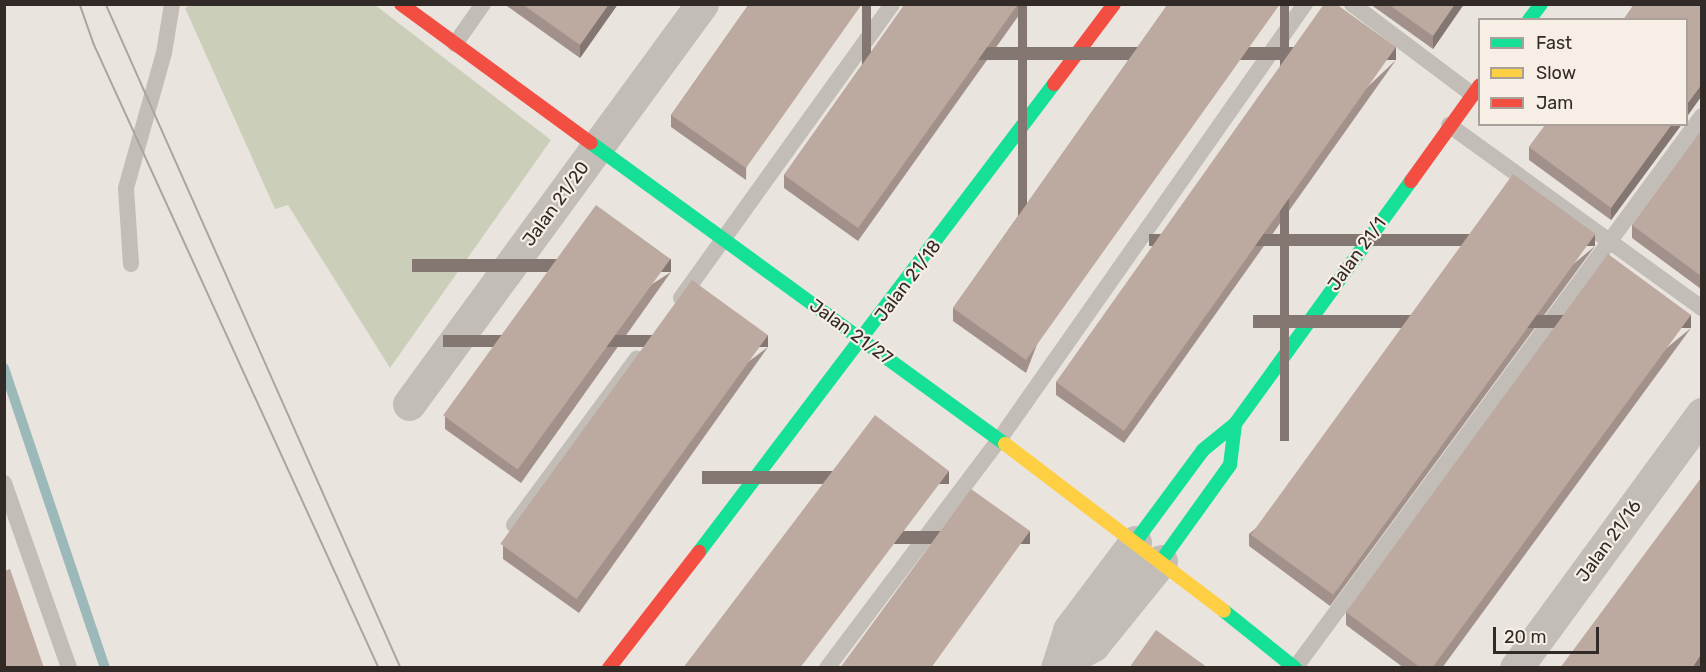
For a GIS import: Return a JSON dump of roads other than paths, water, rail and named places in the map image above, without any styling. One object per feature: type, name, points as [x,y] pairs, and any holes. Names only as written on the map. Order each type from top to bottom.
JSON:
[{"type":"street","name":"Jalan 21/27","points":[[401,4],[999,440],[1161,561],[1295,668]]},
{"type":"street","name":"Jalan 21/20","points":[[409,404],[702,4]]},
{"type":"street","name":"Jalan 21/18","points":[[609,668],[863,341],[1114,4]]},
{"type":"street","points":[[1530,18],[1541,4]]},
{"type":"street","name":"Jalan 21/1","points":[[1059,665],[1068,630],[1203,450],[1235,424],[1476,89]]},
{"type":"street","name":"Jalan 21/16","points":[[1516,668],[1701,414]]},
{"type":"street","name":"Jalan 21/1","points":[[1059,665],[1093,645],[1161,561],[1230,465],[1235,424]]},
{"type":"lane","points":[[131,264],[126,188],[164,53],[172,4]]},
{"type":"lane","points":[[455,44],[483,4]]},
{"type":"lane","points":[[668,316],[892,4]]},
{"type":"lane","points":[[827,668],[999,440],[1305,4]]},
{"type":"lane","points":[[1352,4],[1476,89]]},
{"type":"lane","points":[[1295,668],[1701,116]]},
{"type":"lane","points":[[1449,125],[1701,308]]},
{"type":"lane","points":[[514,525],[646,345]]},
{"type":"lane","points":[[4,483],[69,668]]},
{"type":"waterway","points":[[4,368],[105,668]]},
{"type":"tram line","points":[[80,4],[94,44],[379,668]]},
{"type":"tram line","points":[[106,4],[401,668]]}]
